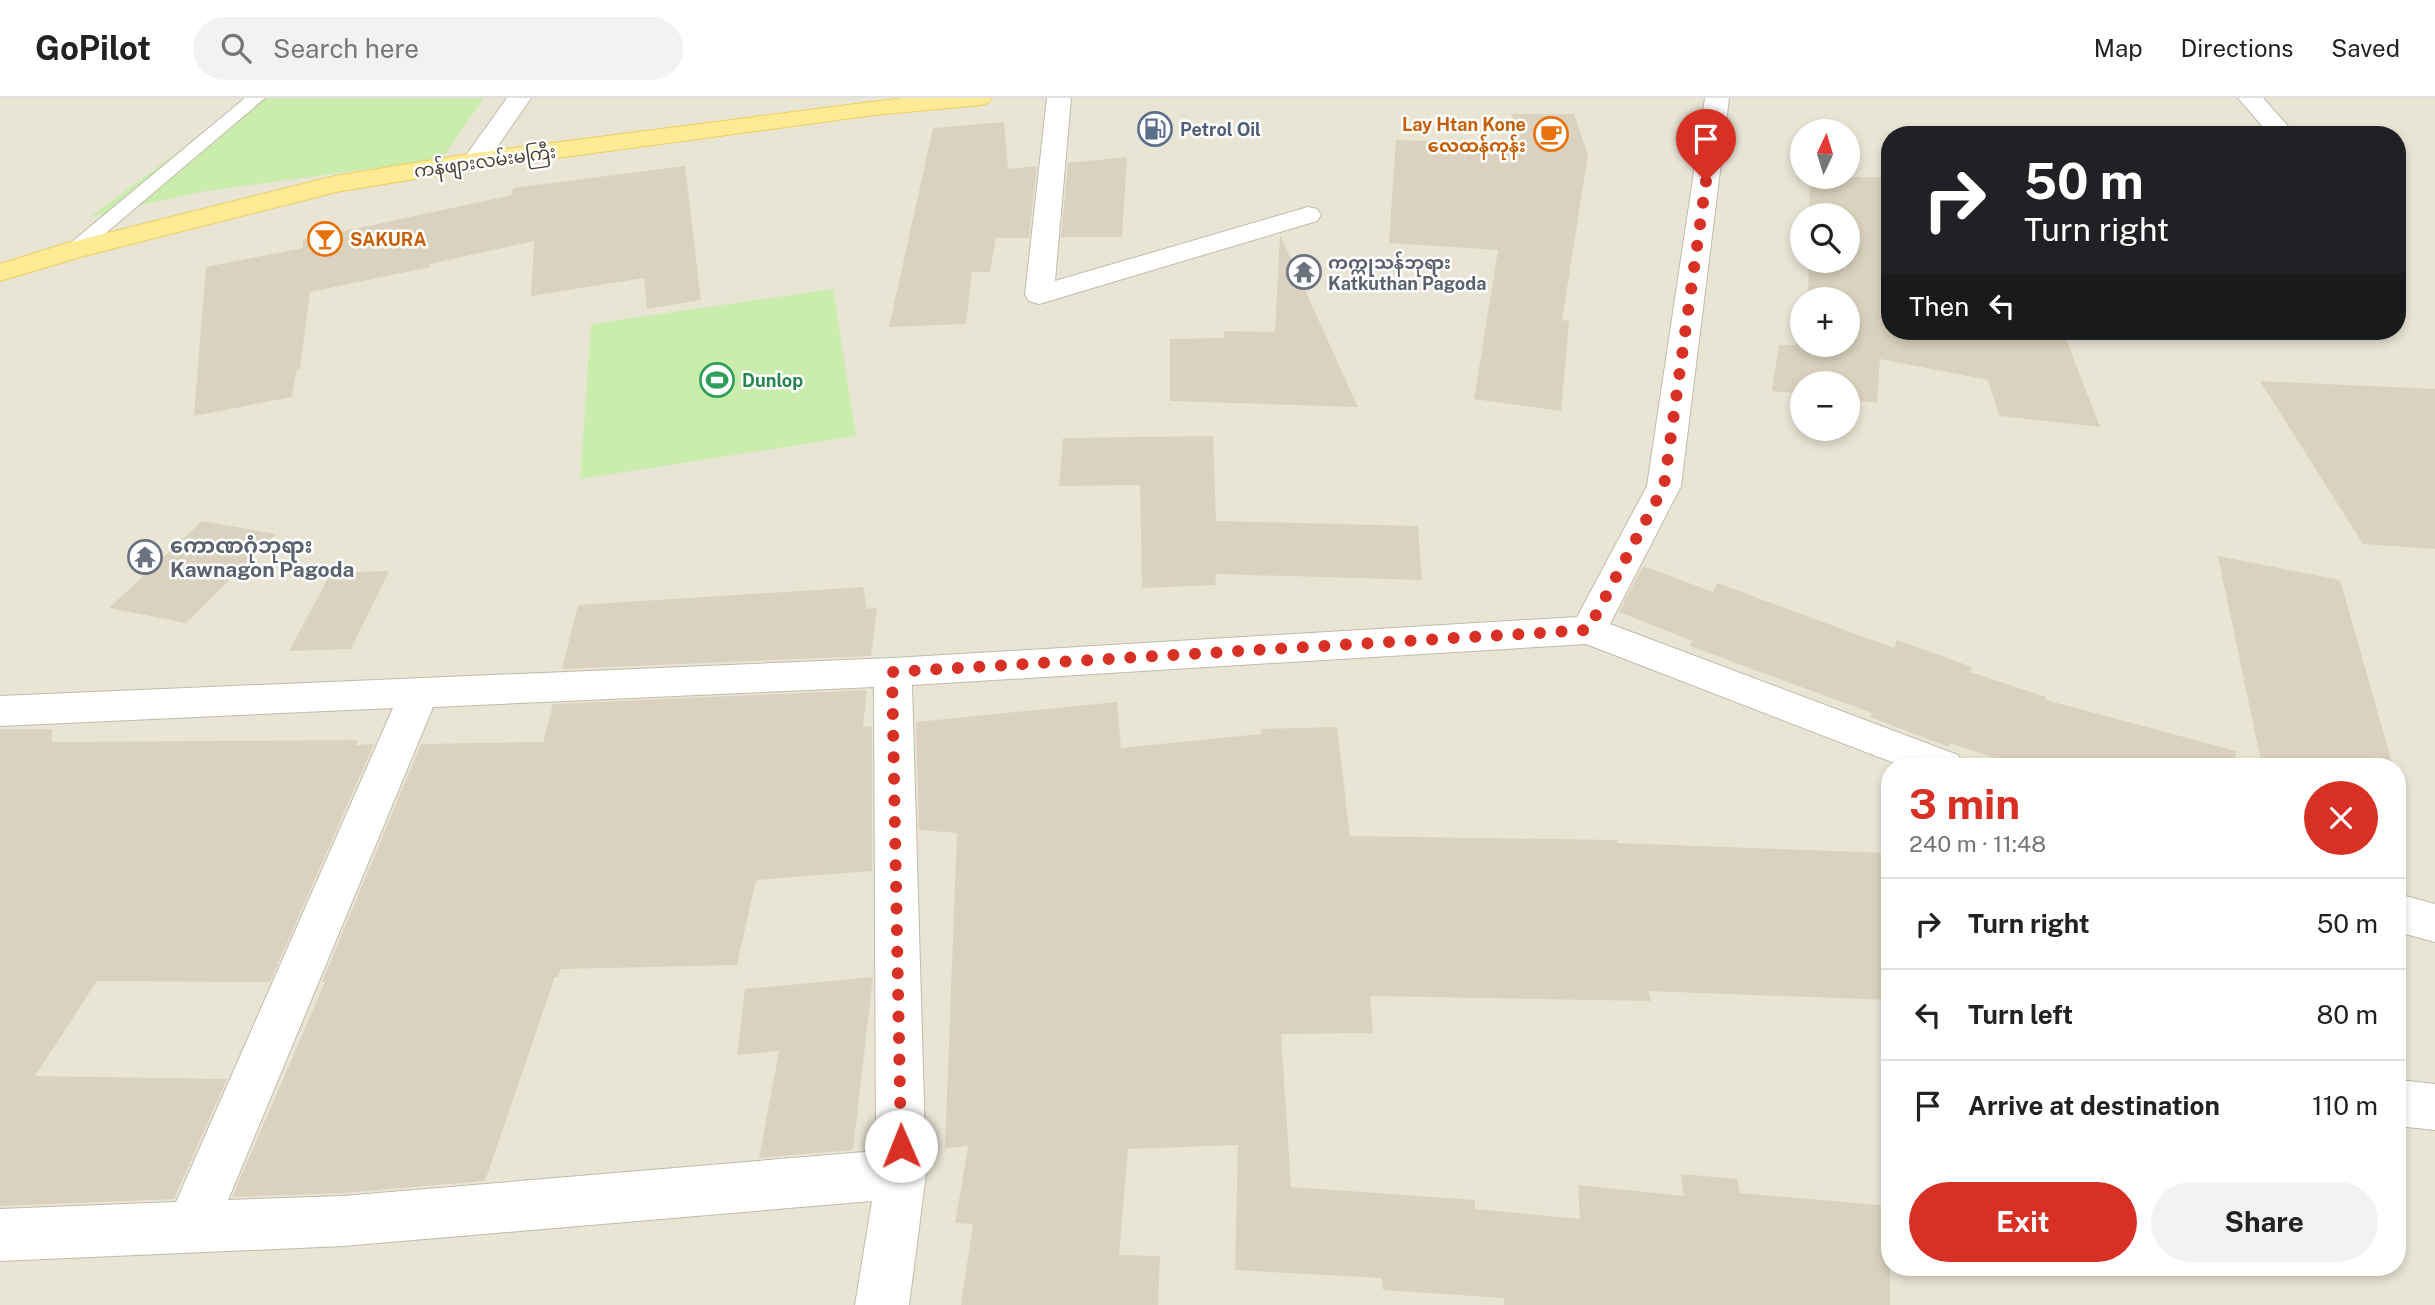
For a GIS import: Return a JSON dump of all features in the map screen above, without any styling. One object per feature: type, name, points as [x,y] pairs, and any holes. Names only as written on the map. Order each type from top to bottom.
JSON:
[{"type":"main road","name":"ကန်ဖျားလမ်းမကြီး","points":[[0,273],[74,250],[335,184],[474,161],[874,108],[980,98]]},
{"type":"street","points":[[474,161],[519,98]]},
{"type":"street","points":[[1059,98],[1039,295],[1308,215]]},
{"type":"street","points":[[1588,630],[1664,486],[1717,98]]},
{"type":"street","points":[[2250,98],[2276,126]]},
{"type":"street","points":[[0,711],[892,672],[1588,630],[1923,758]]},
{"type":"street","points":[[882,1305],[901,1174],[892,672]]},
{"type":"street","points":[[191,1227],[419,694]]},
{"type":"street","points":[[2406,915],[2435,923]]},
{"type":"street","points":[[2406,1104],[2435,1107]]},
{"type":"street","points":[[0,1235],[343,1221],[901,1174]]},
{"type":"lane","points":[[74,250],[256,98]]},
{"type":"shaded area","points":[[0,98],[2435,98],[2435,1305],[0,1305]]},
{"type":"green space","points":[[251,98],[484,98],[442,159],[200,192],[90,217]]},
{"type":"green space","name":"Dunlop","points":[[833,289],[856,436],[580,479],[591,324]]},
{"type":"building","points":[[1511,114],[1574,114],[1588,155],[1562,320],[1569,321],[1561,411],[1474,399],[1498,250],[1389,243],[1396,140],[1519,143]]},
{"type":"building","points":[[1004,122],[1008,169],[1037,166],[1029,238],[996,238],[990,272],[972,272],[966,324],[889,327],[933,128]]},
{"type":"building","points":[[1127,157],[1122,237],[1061,237],[1068,163]]},
{"type":"building","points":[[685,166],[701,300],[647,309],[644,278],[531,296],[534,241],[430,264],[430,267],[310,292],[300,369],[297,369],[292,397],[194,416],[206,267],[303,248],[303,240],[512,195],[513,188]]},
{"type":"building","points":[[1860,177],[1881,177],[1881,340],[2066,340],[2100,427],[1999,416],[1988,380],[1880,359],[1877,403],[1860,401],[1860,371],[1790,371],[1790,393],[1772,391],[1779,345],[1790,345],[1790,357],[1860,357],[1860,287],[1808,287],[1809,273],[1860,273],[1860,203],[1809,203],[1810,189],[1860,189]]},
{"type":"building","points":[[1280,235],[1358,407],[1170,401],[1170,339],[1224,338],[1224,331],[1275,332]]},
{"type":"building","points":[[2260,381],[2435,389],[2435,549],[2363,544]]},
{"type":"building","points":[[1213,436],[1216,521],[1418,526],[1422,580],[1215,574],[1216,585],[1142,588],[1140,485],[1059,486],[1063,438]]},
{"type":"building","points":[[202,521],[276,534],[186,623],[109,608]]},
{"type":"building","points":[[2218,556],[2340,580],[2391,758],[2260,758]]},
{"type":"building","points":[[1643,566],[1713,592],[1717,583],[1894,648],[1897,640],[1972,667],[1970,672],[2046,697],[2046,700],[2236,751],[2235,758],[1995,758],[1950,743],[1949,747],[1870,717],[1872,713],[1690,646],[1692,641],[1619,612]]},
{"type":"building","points":[[389,571],[351,649],[289,651],[331,573]]},
{"type":"building","points":[[863,587],[867,609],[877,608],[871,656],[562,669],[578,605]]},
{"type":"building","points":[[867,690],[863,727],[872,726],[872,871],[756,880],[737,965],[561,969],[558,977],[555,977],[485,1181],[343,1193],[232,1197],[325,982],[322,982],[421,744],[543,742],[553,704]]},
{"type":"building","points":[[1117,702],[1121,748],[1261,734],[1261,729],[1337,727],[1350,836],[1617,840],[1617,843],[1881,853],[1881,1000],[1649,991],[1651,1001],[1370,996],[1373,1033],[1281,1034],[1291,1187],[1475,1200],[1475,1209],[1580,1219],[1578,1185],[1684,1196],[1681,1174],[1737,1179],[1740,1193],[1881,1205],[1881,1276],[1890,1276],[1890,1305],[1504,1305],[1504,1298],[1383,1290],[1382,1278],[1235,1270],[1238,1145],[1128,1149],[1119,1255],[1160,1256],[1158,1305],[961,1305],[973,1224],[955,1223],[968,1146],[945,1148],[957,833],[919,830],[916,722]]},
{"type":"building","points":[[0,729],[52,729],[52,742],[358,740],[356,745],[374,744],[270,982],[97,981],[35,1076],[227,1079],[174,1199],[0,1206]]},
{"type":"building","points":[[873,977],[853,1150],[759,1158],[779,1051],[737,1055],[745,989]]},
{"type":"place","name":"Petrol Oil","points":[[1155,129]]},
{"type":"place","name":"Lay Htan Kone လေထန်ကုန်း","points":[[1551,134]]},
{"type":"place","name":"SAKURA","points":[[325,239]]},
{"type":"place","name":"ကက္ကုသန်ဘုရား Katkuthan Pagoda","points":[[1304,272]]},
{"type":"place","name":"Dunlop","points":[[717,380]]},
{"type":"place","name":"ကောဏဂုံဘုရား Kawnagon Pagoda","points":[[145,557]]},
{"type":"route","points":[[901,1146],[892,672],[1588,630],[1664,486],[1706,181]]}]
